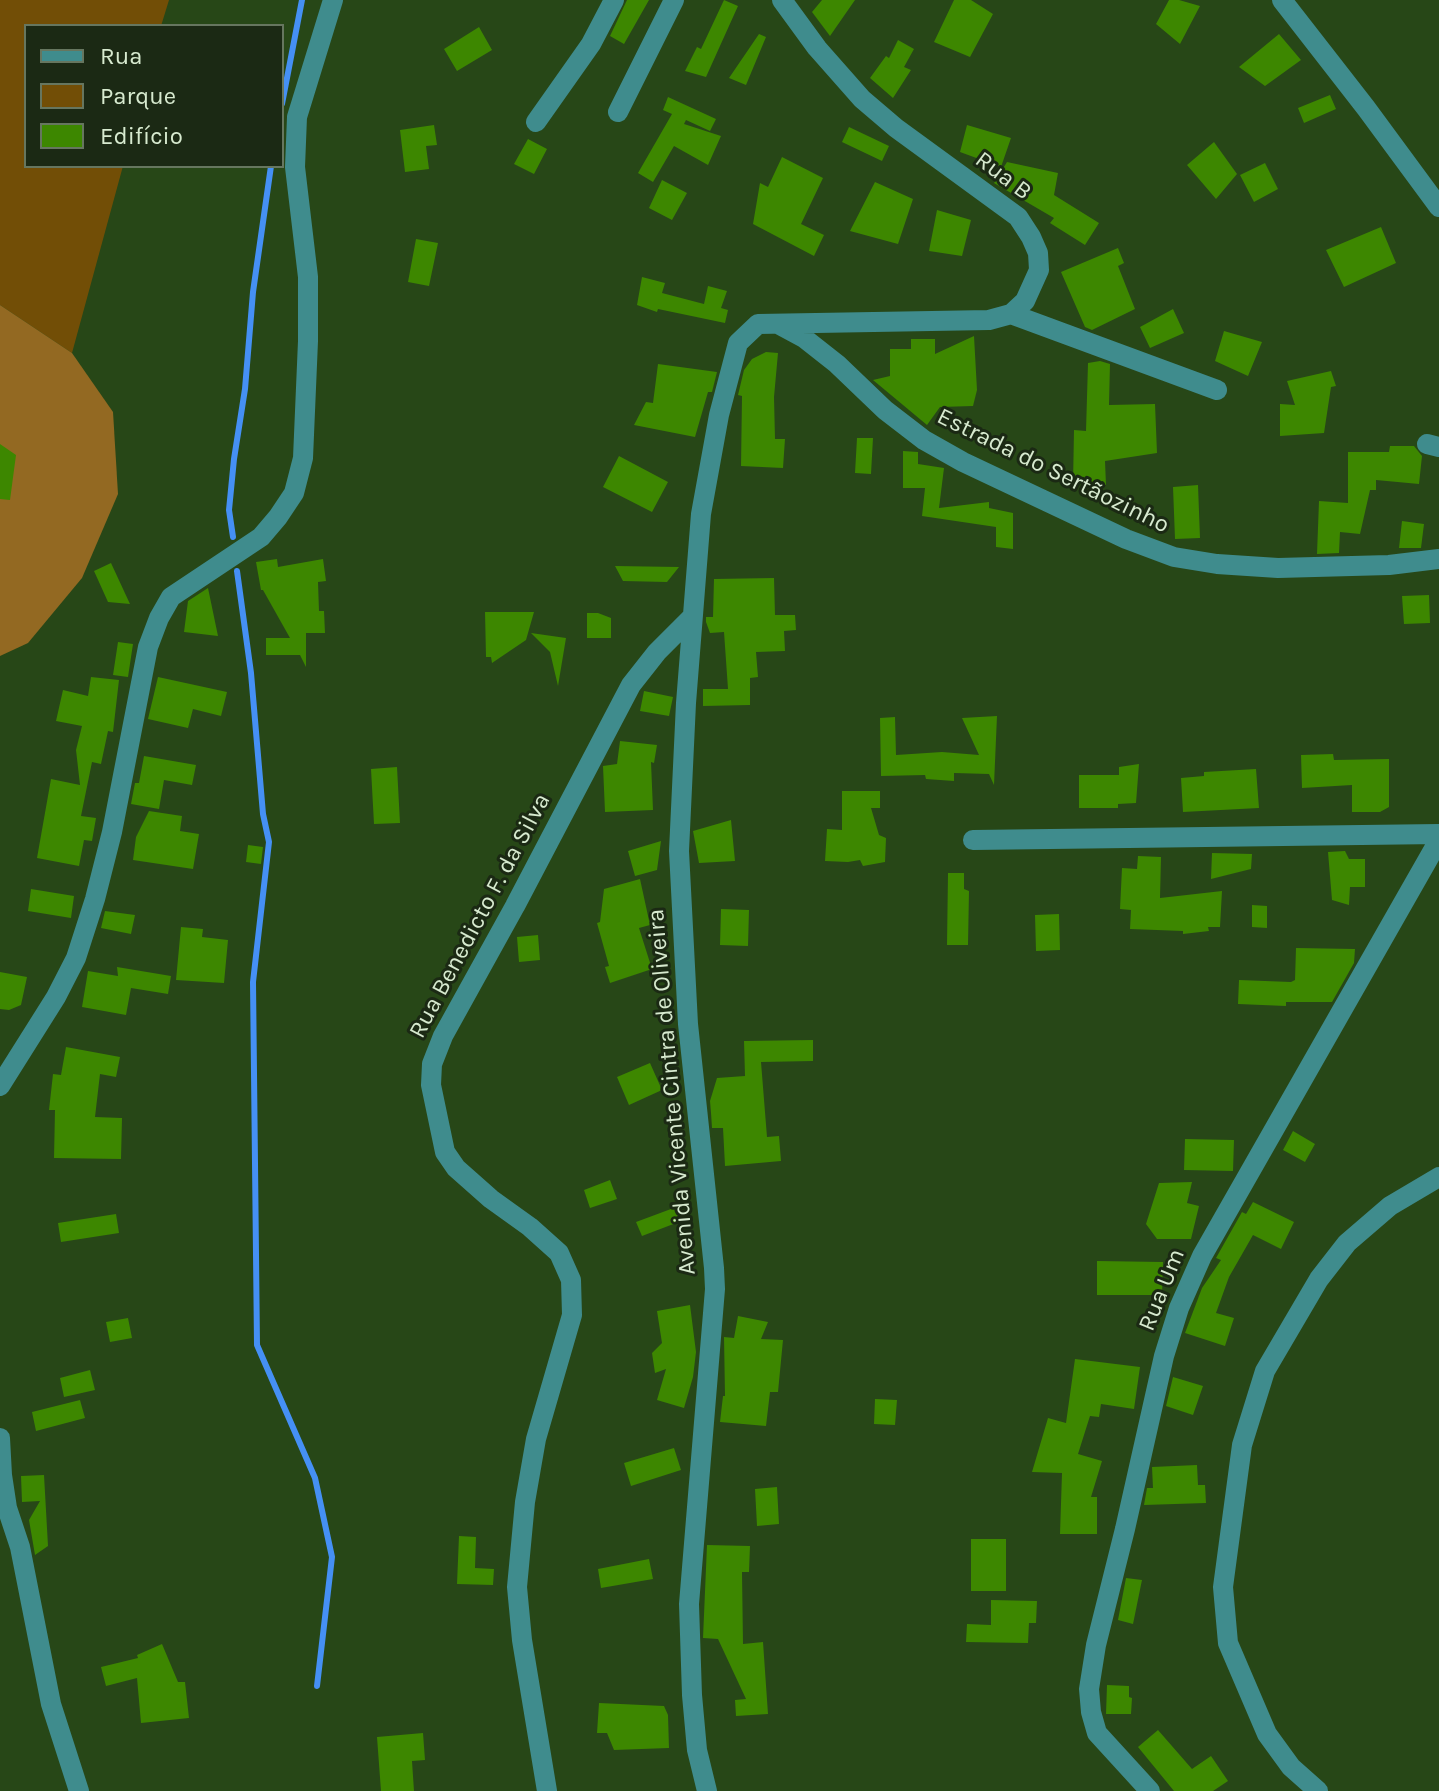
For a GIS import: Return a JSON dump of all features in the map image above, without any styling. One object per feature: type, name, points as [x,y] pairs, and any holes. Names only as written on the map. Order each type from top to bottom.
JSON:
[{"type":"street","points":[[0,1086],[56,997],[76,958],[112,832],[148,647],[159,618],[171,597],[261,537],[294,493],[303,458],[308,325],[308,277],[295,167],[297,117],[333,0]]},
{"type":"street","points":[[536,122],[591,44],[614,0]]},
{"type":"street","points":[[618,112],[674,0]]},
{"type":"street","name":"Rua B","points":[[782,0],[817,48],[862,99],[896,128],[1018,217],[1038,253],[1039,270],[1025,301],[1011,314]]},
{"type":"street","points":[[1282,0],[1439,207]]},
{"type":"street","points":[[778,324],[989,320],[1011,314],[1217,390]]},
{"type":"street","name":"Avenida Vicente Cintra de Oliveira","points":[[707,1791],[697,1750],[690,1675],[689,1616],[715,1278],[688,1024],[679,851],[701,514],[738,343],[758,324],[778,324]]},
{"type":"street","name":"Estrada do Sertãozinho","points":[[778,324],[804,338],[837,364],[885,410],[924,440],[963,462],[1126,539],[1174,557],[1217,564],[1278,568],[1389,565],[1439,559]]},
{"type":"street","name":"Rua Benedicto F. da Silva","points":[[547,1791],[522,1640],[517,1587],[525,1502],[536,1439],[572,1315],[571,1280],[559,1253],[456,1168],[445,1152],[431,1085],[432,1064],[443,1036],[631,685],[657,652],[693,616]]},
{"type":"street","points":[[973,840],[1439,834]]},
{"type":"street","name":"Rua Um","points":[[1150,1791],[1097,1733],[1089,1689],[1096,1645],[1164,1356],[1179,1308],[1202,1256],[1439,840]]},
{"type":"street","points":[[1318,1791],[1291,1767],[1267,1734],[1228,1643],[1223,1587],[1242,1445],[1265,1371],[1319,1279],[1347,1243],[1390,1206],[1439,1177]]},
{"type":"street","points":[[0,1438],[7,1508],[20,1547],[51,1704],[79,1791]]},
{"type":"green space","points":[[0,0],[169,0],[162,24],[24,24],[24,168],[122,168],[72,353],[0,305]]},
{"type":"shaded area","points":[[0,305],[72,353],[113,412],[118,494],[82,578],[28,643],[0,656]]},
{"type":"building","points":[[627,0],[649,0],[624,44],[610,36]]},
{"type":"building","points":[[724,0],[738,6],[706,77],[685,71],[697,47],[701,49]]},
{"type":"building","points":[[822,0],[855,0],[830,36],[812,12]]},
{"type":"building","points":[[954,0],[971,0],[993,14],[970,57],[934,42]]},
{"type":"building","points":[[1169,0],[1200,6],[1180,44],[1156,24]]},
{"type":"building","points":[[479,27],[492,50],[457,71],[444,49]]},
{"type":"building","points":[[759,34],[766,37],[746,85],[729,78]]},
{"type":"building","points":[[1279,34],[1301,60],[1265,86],[1239,67]]},
{"type":"building","points":[[898,40],[914,49],[904,67],[911,70],[893,98],[870,78],[886,56],[889,58]]},
{"type":"building","points":[[1330,95],[1336,109],[1304,123],[1298,108]]},
{"type":"building","points":[[668,97],[716,119],[710,131],[686,120],[684,124],[721,136],[708,165],[674,146],[653,182],[638,173],[672,114],[663,110]]},
{"type":"building","points":[[434,125],[437,145],[426,146],[429,169],[405,172],[400,130]]},
{"type":"building","points":[[967,125],[1011,138],[1001,167],[960,152]]},
{"type":"building","points":[[849,127],[889,146],[882,161],[842,142]]},
{"type":"building","points":[[528,139],[547,149],[534,174],[514,164]]},
{"type":"building","points":[[1214,142],[1237,174],[1216,199],[1187,165]]},
{"type":"building","points":[[782,157],[823,178],[801,224],[824,235],[814,256],[753,224],[760,183],[768,187]]},
{"type":"building","points":[[1007,162],[1058,173],[1054,195],[1099,223],[1085,245],[1050,223],[1054,218],[994,183]]},
{"type":"building","points":[[1265,163],[1278,189],[1254,202],[1240,175]]},
{"type":"building","points":[[662,180],[687,193],[672,220],[649,208]]},
{"type":"building","points":[[875,182],[913,199],[898,244],[850,231]]},
{"type":"building","points":[[937,210],[971,220],[962,256],[929,251]]},
{"type":"building","points":[[1381,227],[1396,263],[1344,287],[1326,250]]},
{"type":"building","points":[[416,239],[438,243],[429,286],[408,282]]},
{"type":"building","points":[[1118,248],[1124,263],[1118,266],[1135,309],[1092,330],[1085,327],[1061,272]]},
{"type":"building","points":[[642,277],[665,283],[662,293],[704,304],[708,286],[727,291],[721,308],[728,310],[725,323],[658,309],[657,312],[637,305]]},
{"type":"building","points":[[1173,309],[1184,333],[1150,348],[1140,327]]},
{"type":"building","points":[[1224,331],[1262,342],[1248,376],[1215,361]]},
{"type":"building","points":[[974,336],[977,390],[973,406],[940,407],[927,425],[873,380],[890,376],[890,349],[911,349],[911,339],[935,339],[935,354]]},
{"type":"building","points":[[766,352],[778,353],[774,397],[775,439],[785,439],[783,468],[741,466],[742,396],[738,395],[744,370],[752,359]]},
{"type":"building","points":[[1100,361],[1110,364],[1109,405],[1155,404],[1157,453],[1105,461],[1106,485],[1073,484],[1074,430],[1086,431],[1088,363]]},
{"type":"building","points":[[658,364],[717,372],[695,437],[634,425],[646,402],[653,403]]},
{"type":"building","points":[[1331,371],[1336,386],[1331,387],[1324,433],[1280,436],[1280,404],[1295,405],[1287,381]]},
{"type":"building","points":[[857,438],[873,438],[871,474],[855,473]]},
{"type":"building","points":[[0,444],[16,455],[10,500],[0,499]]},
{"type":"building","points":[[1390,446],[1414,446],[1422,456],[1419,484],[1376,480],[1376,490],[1370,490],[1360,534],[1340,532],[1339,553],[1317,554],[1319,501],[1348,503],[1348,452],[1389,452]]},
{"type":"building","points":[[903,451],[918,452],[918,464],[944,468],[939,508],[989,502],[989,508],[1013,513],[1013,549],[996,547],[996,527],[922,516],[925,488],[903,488]]},
{"type":"building","points":[[619,456],[668,482],[652,512],[603,487]]},
{"type":"building","points":[[1198,485],[1200,538],[1175,539],[1173,487]]},
{"type":"building","points":[[1402,521],[1424,524],[1421,548],[1399,548]]},
{"type":"building","points":[[277,559],[278,567],[323,559],[326,581],[318,582],[319,611],[324,611],[325,633],[306,633],[306,667],[300,655],[266,655],[266,638],[290,638],[261,590],[256,562]]},
{"type":"building","points":[[111,563],[130,604],[108,602],[94,571]]},
{"type":"building","points":[[615,566],[679,567],[667,582],[623,581]]},
{"type":"building","points":[[774,578],[775,615],[795,615],[796,630],[784,631],[785,651],[756,652],[758,677],[750,678],[750,705],[703,706],[703,689],[728,689],[724,632],[710,633],[706,622],[706,617],[713,617],[714,579]]},
{"type":"building","points":[[208,588],[218,636],[184,632],[188,601]]},
{"type":"building","points":[[1429,595],[1430,623],[1404,624],[1402,596]]},
{"type":"building","points":[[485,612],[534,612],[526,640],[492,663],[491,657],[486,657]]},
{"type":"building","points":[[587,613],[611,618],[611,638],[587,638]]},
{"type":"building","points":[[531,633],[566,638],[558,686],[550,652]]},
{"type":"building","points":[[118,642],[133,644],[128,677],[113,675]]},
{"type":"building","points":[[91,677],[119,680],[113,732],[108,731],[101,764],[92,762],[81,816],[96,818],[92,841],[84,840],[79,866],[37,858],[51,779],[80,785],[76,750],[82,726],[56,721],[63,690],[88,696]]},
{"type":"building","points":[[158,677],[227,692],[221,716],[193,709],[188,728],[148,719]]},
{"type":"building","points":[[644,691],[673,697],[669,716],[640,711]]},
{"type":"building","points":[[997,716],[994,785],[989,774],[954,773],[954,781],[926,779],[925,775],[881,776],[880,718],[895,717],[896,755],[942,752],[979,755],[962,718]]},
{"type":"building","points":[[620,741],[657,745],[654,763],[651,762],[653,810],[605,812],[603,766],[617,764]]},
{"type":"building","points":[[1333,754],[1334,760],[1389,759],[1389,807],[1380,812],[1352,812],[1352,785],[1302,788],[1301,755]]},
{"type":"building","points":[[144,756],[196,765],[192,785],[164,780],[159,809],[131,804]]},
{"type":"building","points":[[1139,764],[1136,803],[1118,804],[1118,808],[1079,808],[1079,775],[1119,775],[1119,767]]},
{"type":"building","points":[[397,767],[400,823],[374,824],[371,769]]},
{"type":"building","points":[[1256,769],[1259,808],[1183,812],[1181,778],[1204,776],[1204,772]]},
{"type":"building","points":[[842,791],[880,791],[880,808],[871,808],[879,835],[886,838],[885,862],[863,866],[860,860],[825,861],[827,829],[842,830]]},
{"type":"building","points":[[149,811],[182,816],[180,831],[199,834],[193,869],[133,860],[136,837]]},
{"type":"building","points":[[731,820],[735,861],[699,863],[693,831]]},
{"type":"building","points":[[661,841],[657,870],[635,876],[628,851]]},
{"type":"building","points":[[248,845],[263,847],[261,864],[246,862]]},
{"type":"building","points":[[1345,851],[1349,859],[1365,859],[1365,887],[1350,887],[1349,905],[1332,900],[1328,852]]},
{"type":"building","points":[[1212,853],[1252,854],[1251,869],[1211,879]]},
{"type":"building","points":[[1138,856],[1161,857],[1160,898],[1222,891],[1220,927],[1183,934],[1183,931],[1130,929],[1131,910],[1120,909],[1122,868],[1137,869]]},
{"type":"building","points":[[948,873],[964,873],[964,889],[969,891],[968,945],[947,945]]},
{"type":"building","points":[[640,879],[650,925],[639,928],[652,969],[610,983],[605,967],[609,966],[597,923],[600,922],[604,889]]},
{"type":"building","points":[[31,889],[74,896],[71,918],[28,911]]},
{"type":"building","points":[[1252,905],[1267,906],[1267,928],[1252,927]]},
{"type":"building","points":[[721,909],[749,910],[748,946],[720,945]]},
{"type":"building","points":[[105,911],[135,915],[131,934],[101,928]]},
{"type":"building","points":[[1059,914],[1060,950],[1036,951],[1035,915]]},
{"type":"building","points":[[181,927],[203,929],[202,937],[228,940],[224,983],[176,980]]},
{"type":"building","points":[[538,935],[540,960],[519,962],[517,937]]},
{"type":"building","points":[[1296,948],[1355,949],[1354,963],[1332,1002],[1286,1002],[1286,1006],[1238,1004],[1239,980],[1295,980]]},
{"type":"building","points":[[117,967],[171,976],[168,994],[131,988],[126,1015],[82,1007],[88,971],[118,976]]},
{"type":"building","points":[[0,972],[27,977],[21,1005],[9,1010],[0,1009]]},
{"type":"building","points":[[813,1040],[813,1061],[761,1062],[767,1137],[779,1136],[781,1161],[725,1166],[723,1128],[712,1128],[710,1101],[717,1078],[745,1076],[744,1041]]},
{"type":"building","points":[[66,1047],[120,1057],[116,1077],[100,1074],[95,1117],[122,1118],[121,1159],[54,1158],[55,1110],[49,1110],[53,1074],[61,1075]]},
{"type":"building","points":[[650,1063],[662,1090],[629,1105],[617,1077]]},
{"type":"building","points":[[1293,1131],[1315,1144],[1305,1162],[1283,1150]]},
{"type":"building","points":[[1185,1139],[1234,1140],[1233,1171],[1184,1170]]},
{"type":"building","points":[[610,1180],[617,1199],[590,1208],[584,1190]]},
{"type":"building","points":[[1192,1182],[1187,1203],[1199,1206],[1191,1239],[1157,1239],[1146,1224],[1159,1183]]},
{"type":"building","points":[[1253,1202],[1294,1222],[1281,1249],[1253,1235],[1229,1277],[1216,1313],[1234,1318],[1225,1346],[1185,1333],[1202,1288],[1221,1260],[1216,1258],[1242,1212],[1246,1214]]},
{"type":"building","points":[[679,1206],[684,1220],[642,1236],[636,1222]]},
{"type":"building","points":[[116,1214],[119,1233],[61,1242],[58,1223]]},
{"type":"building","points":[[1097,1261],[1163,1262],[1162,1295],[1097,1295]]},
{"type":"building","points":[[690,1305],[696,1352],[684,1408],[657,1400],[666,1369],[655,1373],[652,1353],[662,1343],[657,1311]]},
{"type":"building","points":[[738,1316],[768,1322],[761,1339],[783,1340],[778,1392],[770,1392],[766,1426],[720,1422],[725,1396],[724,1337],[734,1338]]},
{"type":"building","points":[[128,1318],[132,1338],[110,1342],[106,1322]]},
{"type":"building","points":[[1075,1359],[1140,1367],[1134,1409],[1101,1404],[1099,1417],[1090,1416],[1078,1454],[1102,1461],[1091,1497],[1097,1497],[1097,1534],[1060,1534],[1062,1473],[1032,1472],[1048,1418],[1066,1423]]},
{"type":"building","points":[[90,1370],[95,1390],[64,1397],[60,1378]]},
{"type":"building","points":[[1173,1377],[1203,1386],[1193,1415],[1166,1406]]},
{"type":"building","points":[[875,1399],[897,1400],[895,1425],[874,1424]]},
{"type":"building","points":[[80,1400],[85,1418],[36,1431],[32,1412]]},
{"type":"building","points":[[674,1448],[681,1470],[631,1486],[624,1463]]},
{"type":"building","points":[[1197,1465],[1198,1485],[1205,1485],[1206,1503],[1144,1505],[1147,1488],[1153,1488],[1152,1467]]},
{"type":"building","points":[[44,1475],[48,1546],[35,1555],[29,1520],[40,1501],[22,1502],[21,1476]]},
{"type":"building","points":[[777,1487],[779,1524],[757,1526],[755,1489]]},
{"type":"building","points":[[459,1536],[476,1537],[475,1568],[494,1569],[493,1585],[457,1584]]},
{"type":"building","points":[[971,1539],[1006,1539],[1006,1591],[971,1591]]},
{"type":"building","points":[[707,1545],[750,1546],[749,1572],[742,1572],[743,1644],[763,1642],[768,1714],[736,1716],[735,1700],[746,1699],[718,1639],[703,1638]]},
{"type":"building","points":[[649,1559],[653,1579],[601,1588],[598,1569]]},
{"type":"building","points":[[1126,1578],[1142,1580],[1133,1624],[1118,1620]]},
{"type":"building","points":[[991,1600],[1037,1601],[1036,1623],[1029,1623],[1028,1643],[966,1642],[967,1624],[991,1625]]},
{"type":"building","points":[[162,1644],[178,1682],[185,1682],[189,1718],[141,1723],[137,1678],[106,1686],[101,1667],[138,1658],[137,1655]]},
{"type":"building","points":[[1107,1685],[1129,1686],[1131,1714],[1106,1714]]},
{"type":"building","points":[[599,1703],[664,1706],[668,1715],[669,1748],[614,1750],[607,1733],[597,1733]]},
{"type":"building","points":[[1158,1730],[1192,1769],[1211,1756],[1228,1781],[1213,1791],[1174,1791],[1138,1747]]},
{"type":"building","points":[[423,1733],[425,1760],[412,1761],[414,1791],[381,1791],[377,1737]]},
{"type":"waterway","points":[[284,94],[302,0]]},
{"type":"waterway","points":[[233,537],[229,510],[234,459],[271,168]]},
{"type":"waterway","points":[[237,571],[251,673],[263,814],[269,842],[253,982],[257,1345],[315,1478],[332,1557],[317,1686]]}]
